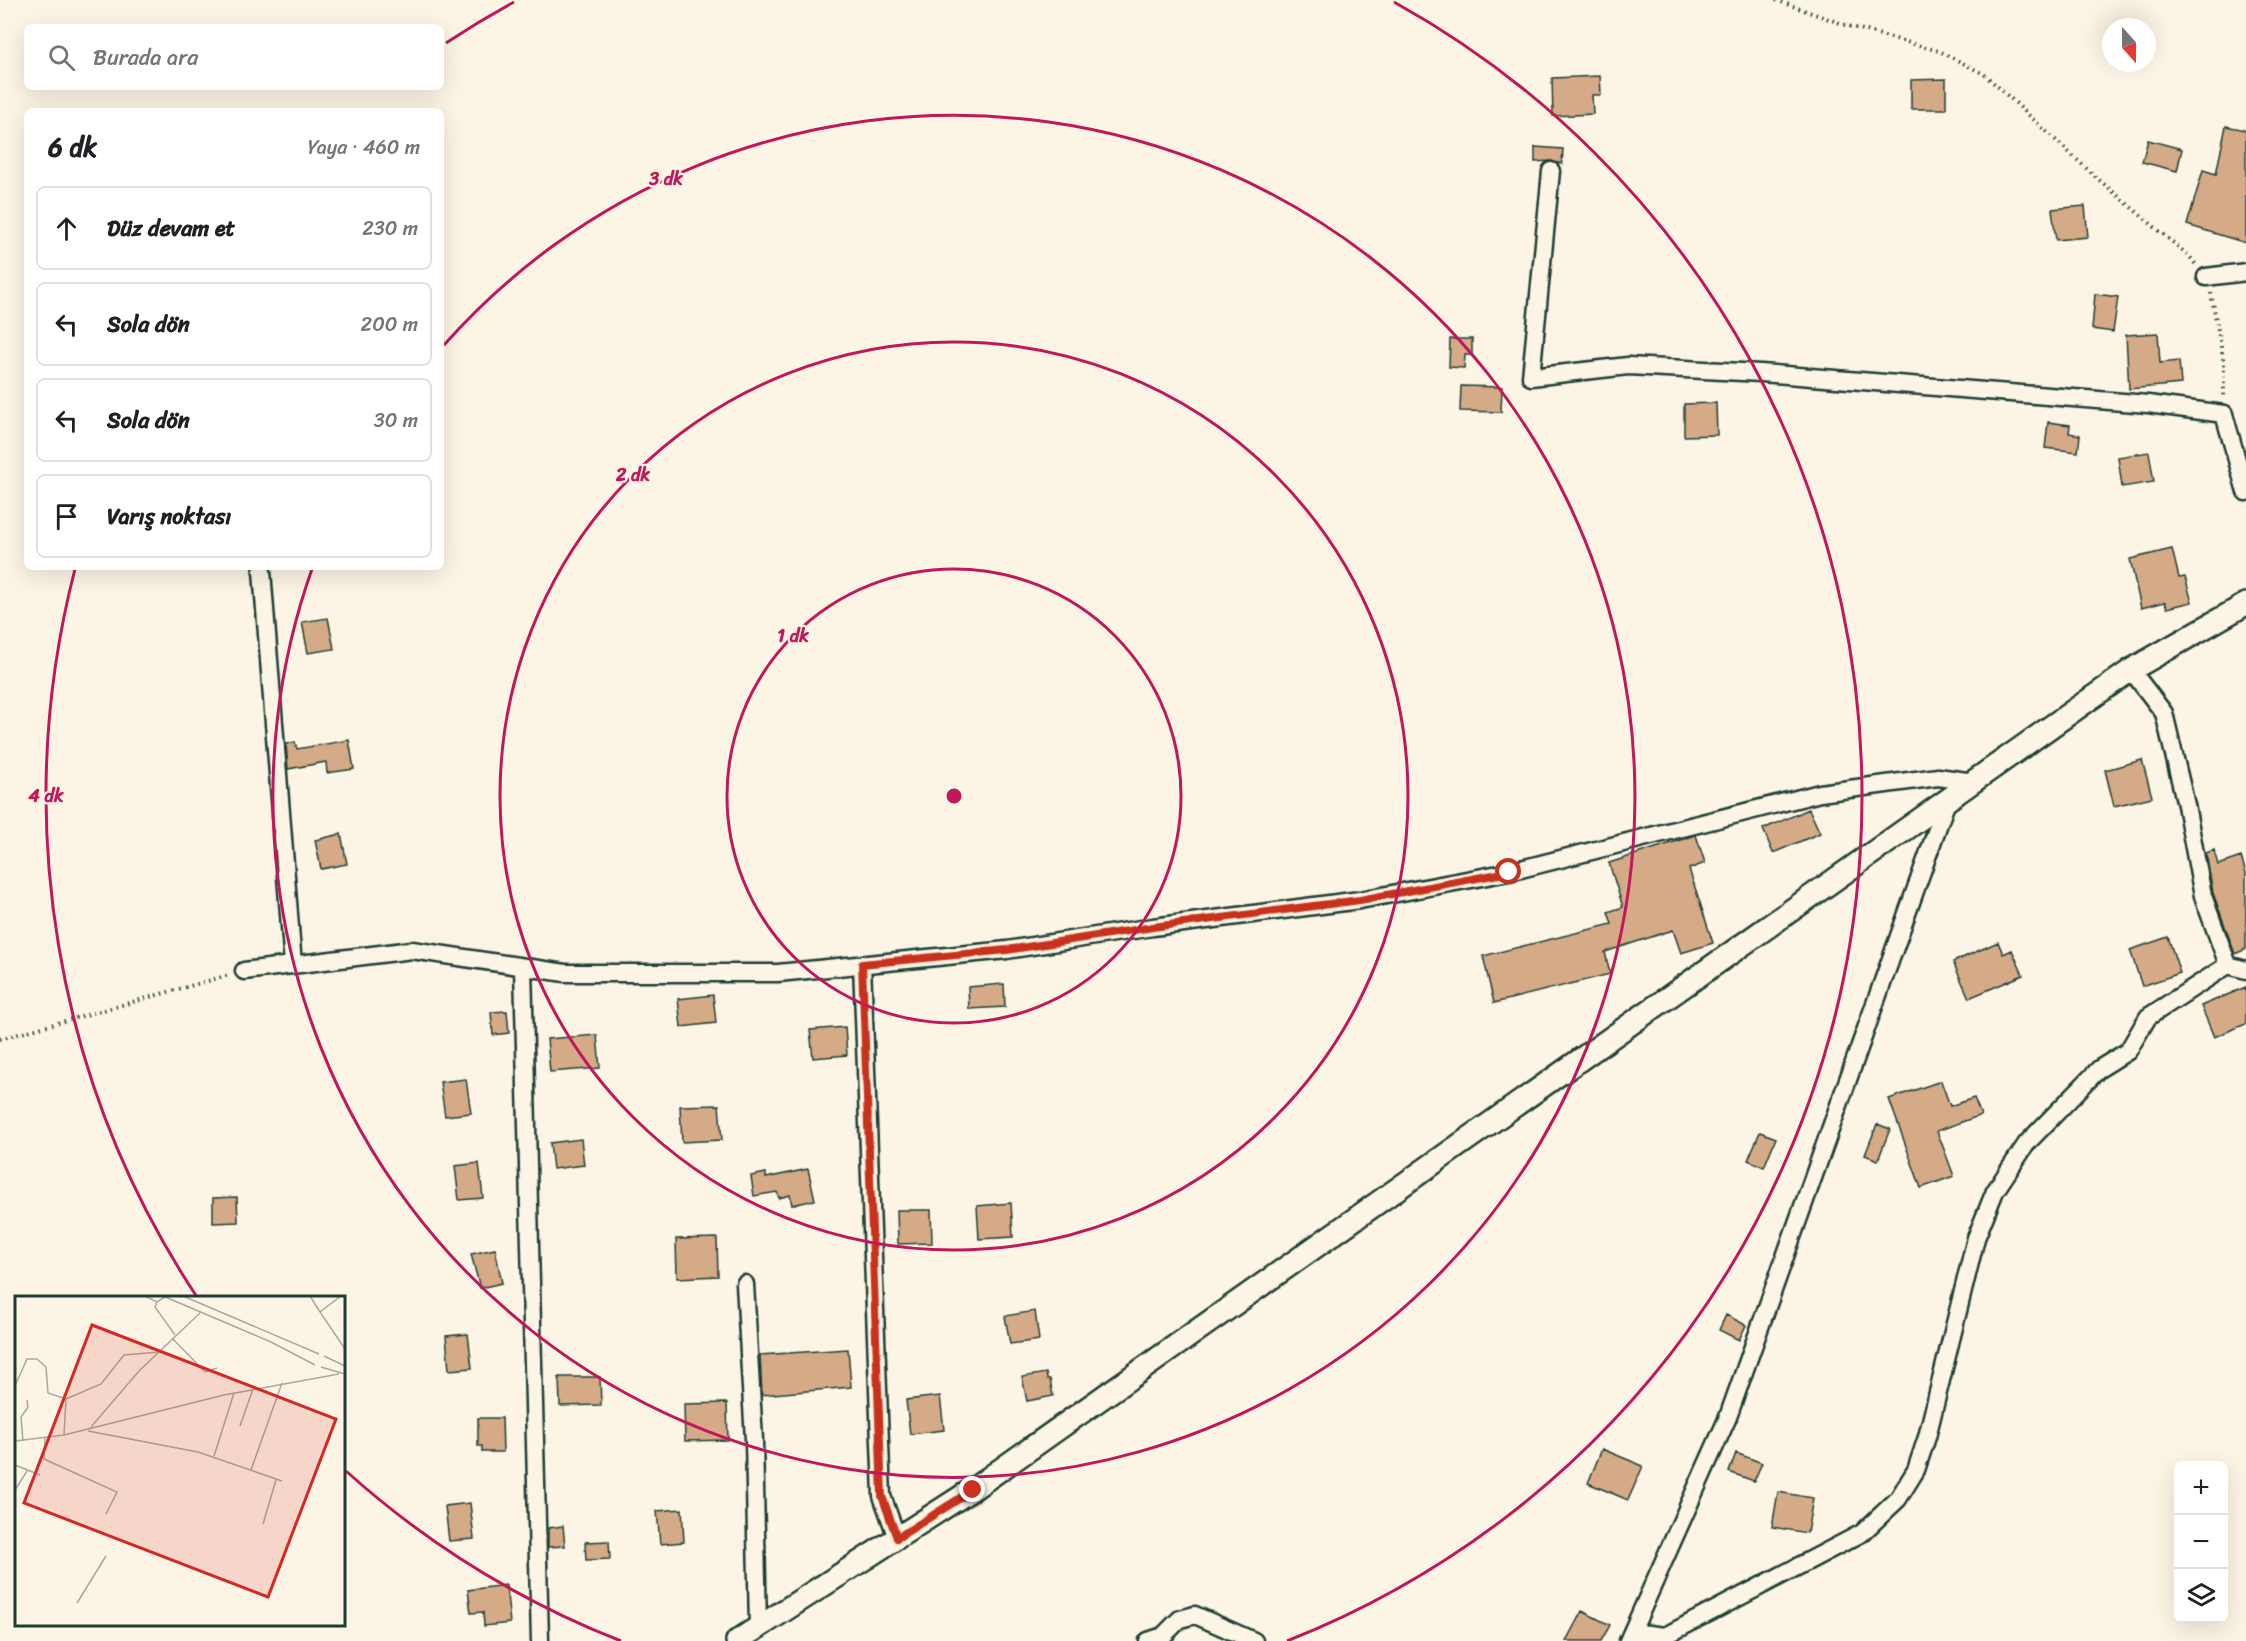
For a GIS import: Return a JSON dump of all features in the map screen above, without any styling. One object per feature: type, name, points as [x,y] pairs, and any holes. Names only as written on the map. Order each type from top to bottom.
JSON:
[{"type":"street","points":[[1551,171],[1531,377],[1628,366],[1761,373],[2148,404],[2224,414],[2246,492]]},
{"type":"street","points":[[2206,277],[2246,272]]},
{"type":"street","points":[[262,572],[293,965]]},
{"type":"street","points":[[737,1641],[973,1490],[2131,670],[2246,604]]},
{"type":"street","points":[[2131,670],[2164,712],[2187,805],[2203,896],[2228,964]]},
{"type":"street","points":[[244,971],[412,950],[565,973],[778,973],[1007,950],[1153,927],[1360,900],[1509,872],[1820,793],[1938,777],[1974,782]]},
{"type":"street","points":[[1947,801],[1728,1417],[1630,1637],[1665,1636],[1862,1533],[1898,1499],[1916,1470],[1928,1437],[1976,1239],[1995,1191],[2027,1143],[2098,1069],[2128,1050],[2148,1017],[2228,964]]},
{"type":"street","points":[[862,964],[882,1496],[897,1538]]},
{"type":"street","points":[[2228,964],[2246,970]]},
{"type":"street","points":[[523,967],[540,1641]]},
{"type":"street","points":[[745,1284],[754,1440],[758,1627]]},
{"type":"street","points":[[1148,1641],[1163,1636],[1180,1619],[1196,1614],[1254,1641]]},
{"type":"path","points":[[1776,0],[1845,25],[1939,51],[1984,74],[2098,179],[2190,257],[2206,277],[2213,303],[2224,363],[2224,414]]},
{"type":"path","points":[[0,1038],[244,971]]},
{"type":"building","points":[[1600,76],[1601,95],[1592,95],[1593,114],[1553,116],[1552,78]]},
{"type":"building","points":[[1946,79],[1946,109],[1911,109],[1911,80]]},
{"type":"building","points":[[2226,126],[2246,130],[2246,243],[2187,225],[2203,170],[2216,174]]},
{"type":"building","points":[[2148,140],[2182,149],[2177,171],[2142,162]]},
{"type":"building","points":[[1535,147],[1563,149],[1562,164],[1551,161],[1535,162]]},
{"type":"building","points":[[2085,206],[2088,237],[2056,240],[2052,209]]},
{"type":"building","points":[[2095,294],[2118,297],[2113,332],[2092,329]]},
{"type":"building","points":[[2158,333],[2160,363],[2179,361],[2181,384],[2129,389],[2126,335]]},
{"type":"building","points":[[1450,339],[1472,339],[1472,355],[1465,355],[1464,368],[1449,367]]},
{"type":"building","points":[[1461,386],[1502,387],[1501,412],[1460,411]]},
{"type":"building","points":[[1716,403],[1717,435],[1684,436],[1684,404]]},
{"type":"building","points":[[2048,422],[2070,425],[2069,433],[2080,435],[2078,452],[2045,448]]},
{"type":"building","points":[[2149,452],[2154,482],[2122,487],[2118,457]]},
{"type":"building","points":[[2172,549],[2179,578],[2185,577],[2192,602],[2167,608],[2165,602],[2141,608],[2130,559]]},
{"type":"building","points":[[328,618],[334,649],[308,653],[302,622]]},
{"type":"building","points":[[349,740],[354,769],[327,773],[326,762],[288,769],[286,744],[295,742],[297,749]]},
{"type":"building","points":[[2142,760],[2152,797],[2114,806],[2105,770]]},
{"type":"building","points":[[1809,809],[1820,833],[1773,853],[1763,829]]},
{"type":"building","points":[[341,834],[347,864],[321,869],[315,840]]},
{"type":"building","points":[[1696,835],[1705,863],[1689,869],[1713,943],[1681,953],[1673,930],[1605,952],[1610,974],[1494,1003],[1483,956],[1612,924],[1608,912],[1623,907],[1609,863]]},
{"type":"building","points":[[2214,850],[2218,865],[2241,857],[2246,873],[2246,949],[2235,954],[2213,893],[2206,853]]},
{"type":"building","points":[[2168,937],[2180,973],[2142,986],[2130,950]]},
{"type":"building","points":[[1998,942],[2003,954],[2012,950],[2023,975],[1969,998],[1953,962]]},
{"type":"building","points":[[1004,984],[1005,1007],[969,1009],[968,987]]},
{"type":"building","points":[[2246,987],[2246,1024],[2214,1037],[2201,1006]]},
{"type":"building","points":[[713,995],[716,1023],[681,1027],[678,999]]},
{"type":"building","points":[[507,1011],[509,1033],[493,1035],[491,1012]]},
{"type":"building","points":[[845,1027],[847,1055],[813,1058],[810,1030]]},
{"type":"building","points":[[597,1035],[600,1068],[550,1072],[547,1039]]},
{"type":"building","points":[[466,1079],[471,1113],[445,1116],[440,1082]]},
{"type":"building","points":[[1941,1081],[1950,1106],[1974,1098],[1981,1115],[1937,1131],[1954,1176],[1921,1188],[1889,1099]]},
{"type":"building","points":[[719,1105],[722,1140],[682,1142],[680,1106]]},
{"type":"building","points":[[1877,1124],[1890,1129],[1878,1160],[1865,1155]]},
{"type":"building","points":[[1760,1132],[1776,1138],[1764,1167],[1748,1160]]},
{"type":"building","points":[[581,1139],[584,1165],[553,1169],[550,1143]]},
{"type":"building","points":[[479,1163],[483,1198],[459,1200],[455,1166]]},
{"type":"building","points":[[808,1169],[815,1200],[792,1205],[790,1195],[779,1198],[777,1192],[754,1196],[751,1176],[766,1173],[766,1178]]},
{"type":"building","points":[[237,1197],[238,1222],[213,1223],[213,1198]]},
{"type":"building","points":[[1011,1203],[1013,1237],[979,1239],[977,1206]]},
{"type":"building","points":[[897,1210],[931,1210],[932,1243],[898,1244]]},
{"type":"building","points":[[717,1238],[718,1276],[677,1278],[676,1239]]},
{"type":"building","points":[[495,1249],[502,1283],[480,1288],[471,1254]]},
{"type":"building","points":[[1035,1311],[1039,1340],[1010,1344],[1005,1316]]},
{"type":"building","points":[[1726,1315],[1746,1325],[1739,1340],[1719,1330]]},
{"type":"building","points":[[468,1334],[472,1368],[449,1370],[446,1336]]},
{"type":"building","points":[[848,1349],[851,1387],[762,1395],[760,1355]]},
{"type":"building","points":[[1046,1373],[1047,1379],[1050,1379],[1053,1396],[1027,1401],[1022,1377]]},
{"type":"building","points":[[559,1377],[600,1377],[601,1405],[560,1406]]},
{"type":"building","points":[[940,1396],[944,1430],[910,1434],[906,1400]]},
{"type":"building","points":[[727,1403],[728,1440],[685,1441],[684,1404]]},
{"type":"building","points":[[478,1418],[502,1418],[503,1452],[482,1452],[482,1446],[478,1446]]},
{"type":"building","points":[[1602,1449],[1643,1466],[1628,1500],[1588,1483]]},
{"type":"building","points":[[1736,1453],[1762,1463],[1754,1481],[1729,1472]]},
{"type":"building","points":[[1778,1492],[1813,1498],[1807,1533],[1772,1527]]},
{"type":"building","points":[[470,1503],[474,1539],[449,1541],[445,1506]]},
{"type":"building","points":[[682,1509],[684,1542],[660,1544],[657,1511]]},
{"type":"building","points":[[563,1526],[565,1546],[548,1547],[548,1528]]},
{"type":"building","points":[[609,1541],[610,1559],[586,1560],[585,1542]]},
{"type":"building","points":[[506,1585],[510,1623],[484,1626],[483,1612],[471,1613],[468,1590]]},
{"type":"building","points":[[1582,1611],[1610,1625],[1601,1641],[1566,1641]]},
{"type":"route","points":[[973,1490],[897,1538],[882,1496],[862,964],[1007,950],[1153,927],[1360,900],[1509,872]]}]
